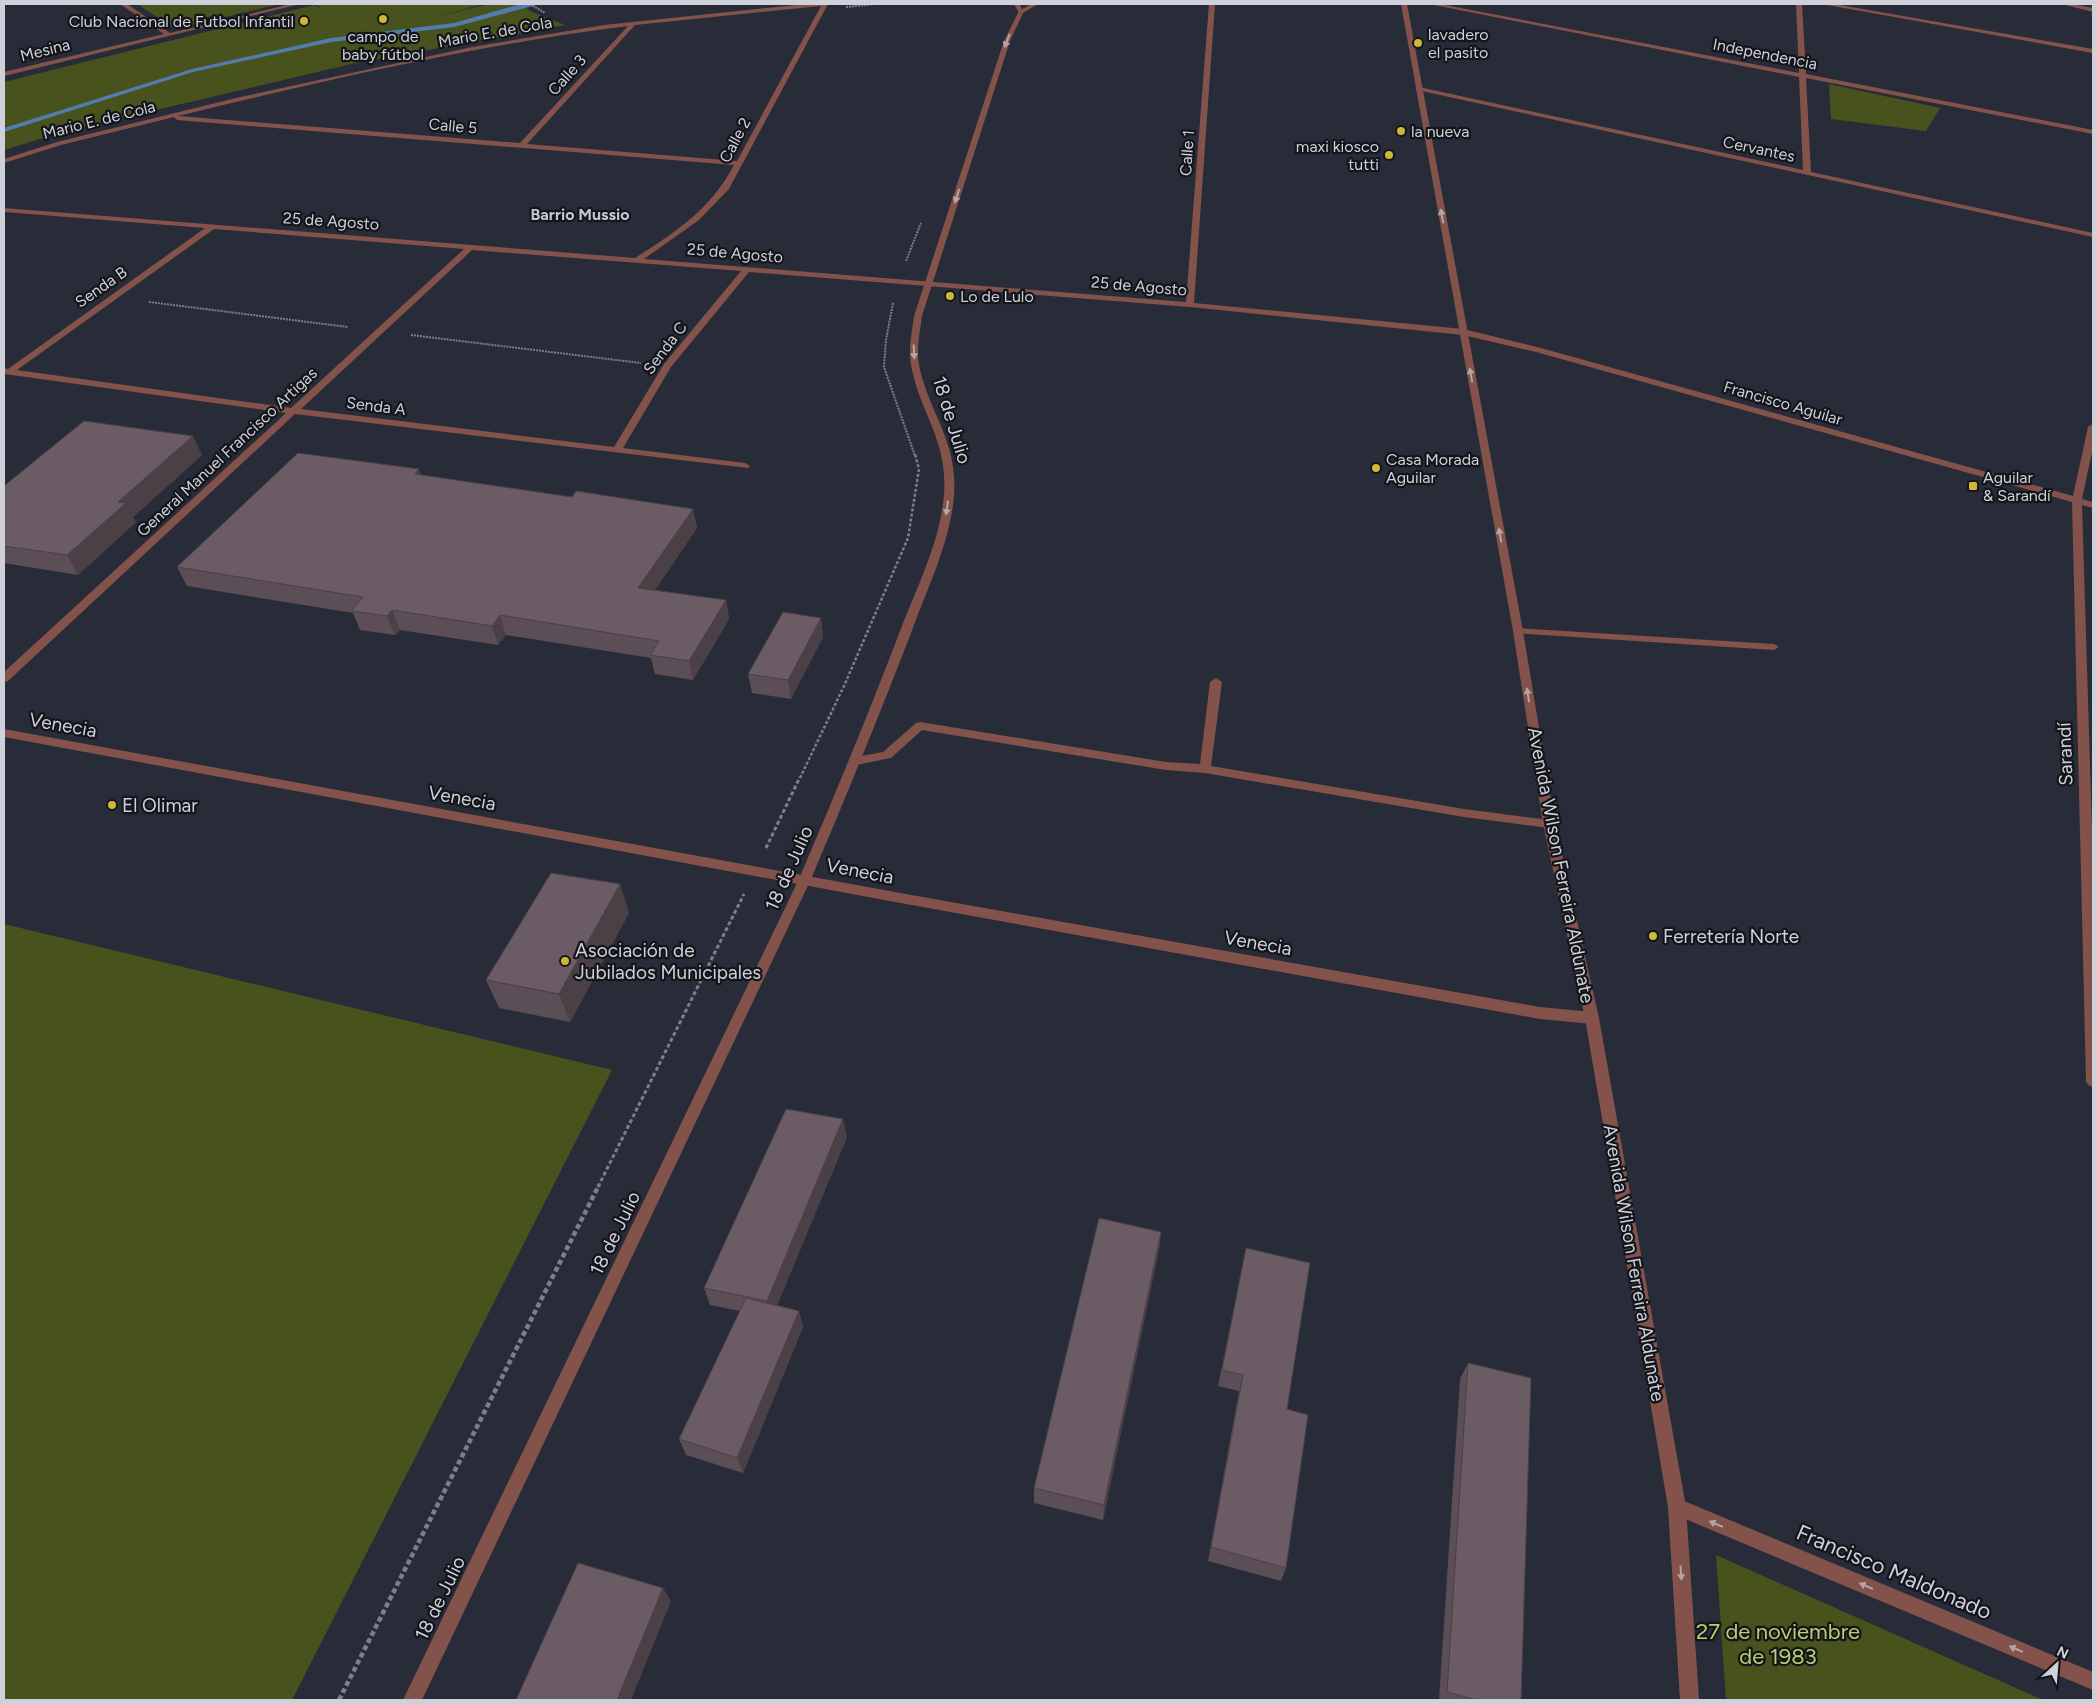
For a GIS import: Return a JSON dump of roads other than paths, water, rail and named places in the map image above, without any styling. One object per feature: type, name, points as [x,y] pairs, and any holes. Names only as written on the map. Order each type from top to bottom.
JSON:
[{"type":"street","points":[[122,4],[169,35]]},
{"type":"street","name":"Mesina","points":[[4,74],[297,4]]},
{"type":"street","name":"Mario E. de Cola","points":[[4,161],[59,143],[165,117],[412,61],[532,38],[633,24],[824,4]]},
{"type":"street","name":"Calle 2","points":[[637,260],[680,233],[713,204],[726,187],[824,4]]},
{"type":"street","name":"18 de Julio","points":[[412,1700],[805,879],[856,761],[932,563],[943,532],[948,507],[950,476],[946,452],[915,365],[913,347],[918,316],[1019,8],[1035,4]]},
{"type":"street","name":"Calle 1","points":[[1190,305],[1212,4]]},
{"type":"street","name":"Avenida Wilson Ferreira Aldunate","points":[[1404,4],[1518,631],[1548,824],[1592,1018],[1677,1507],[1690,1700]]},
{"type":"street","name":"Independencia","points":[[1432,4],[2093,132]]},
{"type":"street","points":[[1799,4],[1807,173]]},
{"type":"street","points":[[1824,4],[2093,51]]},
{"type":"street","points":[[2065,4],[2093,10]]},
{"type":"street","name":"Calle 3","points":[[522,145],[633,24]]},
{"type":"street","name":"Cervantes","points":[[1418,89],[2093,235]]},
{"type":"street","name":"Calle 5","points":[[165,117],[738,163]]},
{"type":"street","name":"25 de Agosto","points":[[4,210],[1190,305],[1464,332]]},
{"type":"street","name":"Senda B","points":[[6,371],[212,227]]},
{"type":"street","name":"General Manuel Francisco Artigas","points":[[4,678],[471,247]]},
{"type":"street","name":"Senda C","points":[[617,450],[667,366],[747,270]]},
{"type":"street","name":"Francisco Aguilar","points":[[1464,332],[1538,350],[2093,505]]},
{"type":"street","name":"Senda A","points":[[6,371],[293,411],[745,466]]},
{"type":"street","name":"Sarandí","points":[[2093,427],[2077,500],[2093,1081]]},
{"type":"street","points":[[1518,631],[1774,648]]},
{"type":"street","points":[[1205,769],[1216,682]]},
{"type":"street","points":[[856,761],[887,755],[920,726],[1166,766],[1205,769],[1464,813],[1548,824]]},
{"type":"street","name":"Venecia","points":[[4,733],[906,899],[1540,1013],[1592,1018]]},
{"type":"street","name":"Francisco Maldonado","points":[[1677,1507],[2093,1681]]},
{"type":"waterway","points":[[4,130],[192,71],[331,40],[454,25],[521,6],[537,4]]},
{"type":"place","name":"campo de baby fútbol","points":[[383,19]]},
{"type":"place","name":"Club Nacional de Futbol Infantil","points":[[304,21]]},
{"type":"place","name":"lavadero el pasito","points":[[1418,43]]},
{"type":"place","name":"la nueva","points":[[1401,131]]},
{"type":"place","name":"maxi kiosco tutti","points":[[1389,155]]},
{"type":"place","name":"Lo de Lulo","points":[[950,296]]},
{"type":"place","name":"Casa Morada Aguilar","points":[[1376,468]]},
{"type":"place","name":"Aguilar & Sarandí","points":[[1973,486]]},
{"type":"place","name":"El Olimar","points":[[112,805]]},
{"type":"place","name":"Ferretería Norte","points":[[1653,936]]},
{"type":"place","name":"Asociación de Jubilados Municipales","points":[[565,961]]},
{"type":"district","name":"Barrio Mussio","points":[[580,214]]},
{"type":"park label","name":"27 de noviembre de 1983","points":[[1778,1644]]}]
